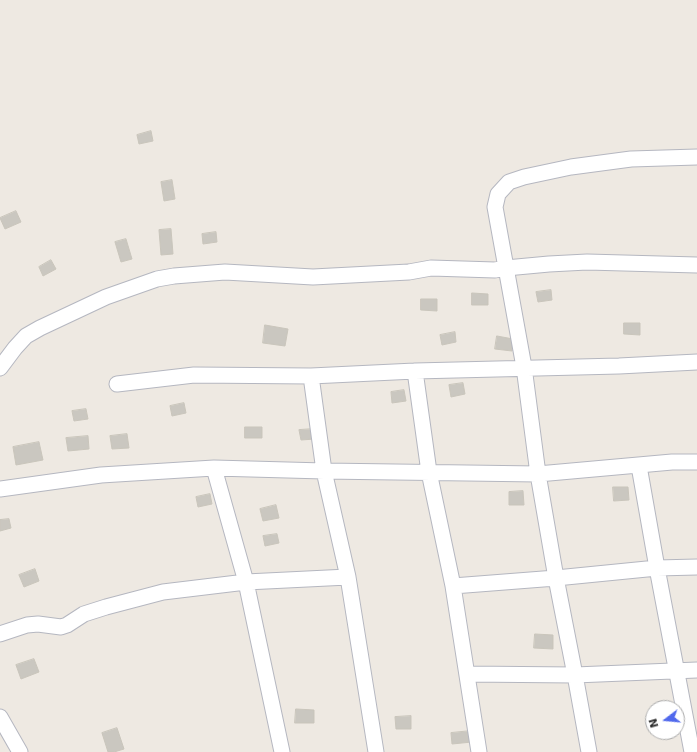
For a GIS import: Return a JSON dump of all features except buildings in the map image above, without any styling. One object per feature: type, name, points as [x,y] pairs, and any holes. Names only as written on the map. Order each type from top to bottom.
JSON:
[{"type":"street","points":[[589,752],[538,474],[524,368],[495,207],[498,194],[509,182],[524,177],[564,169],[631,159],[697,157]]},
{"type":"street","points":[[0,368],[26,336],[40,328],[106,297],[157,279],[174,276],[225,272],[313,277],[409,272],[431,268],[468,268],[484,271],[587,262],[697,265]]},
{"type":"street","points":[[116,384],[194,376],[311,376],[415,371],[619,366],[697,362]]},
{"type":"street","points":[[415,371],[429,472],[453,586],[479,752]]},
{"type":"street","points":[[311,376],[324,471],[348,577],[376,752]]},
{"type":"street","points":[[0,489],[101,475],[214,468],[538,474],[697,462]]},
{"type":"street","points":[[639,466],[692,752]]},
{"type":"street","points":[[214,468],[246,582],[282,752]]},
{"type":"street","points":[[453,586],[657,568],[697,567]]},
{"type":"street","points":[[0,634],[27,625],[38,624],[61,628],[67,626],[84,614],[146,595],[163,592],[246,582],[348,577]]},
{"type":"street","points":[[467,674],[576,675],[697,670]]},
{"type":"street","points":[[0,717],[20,752]]}]
